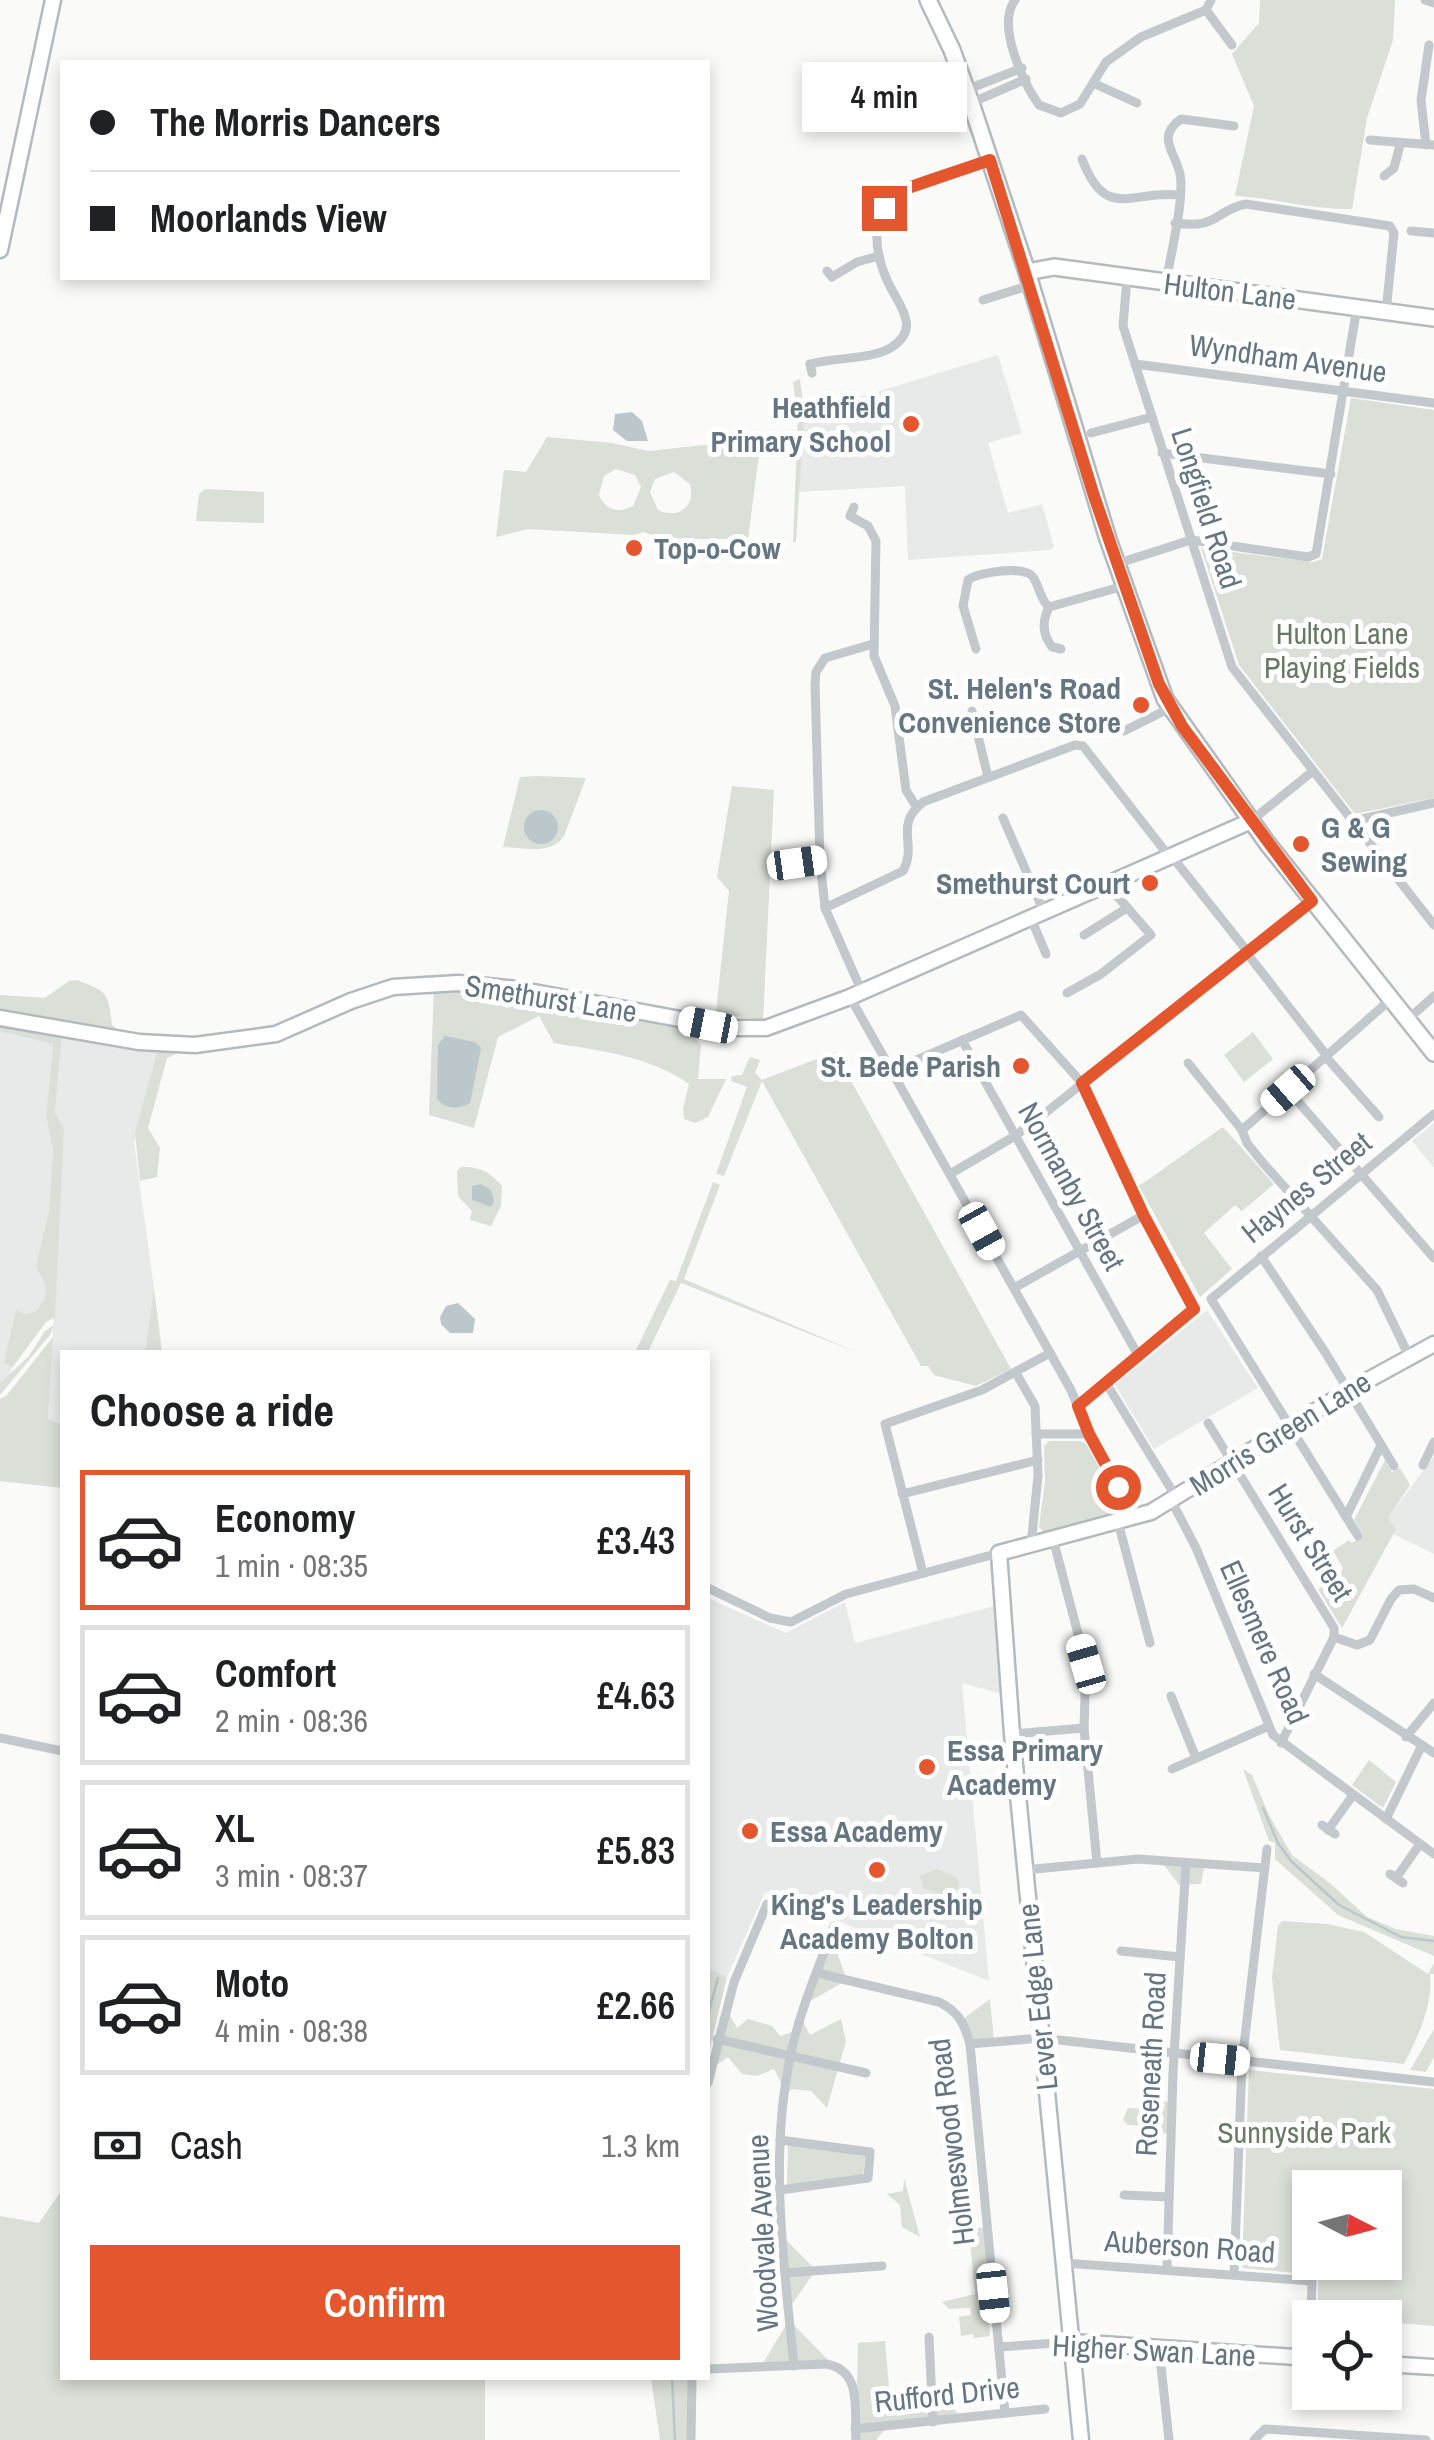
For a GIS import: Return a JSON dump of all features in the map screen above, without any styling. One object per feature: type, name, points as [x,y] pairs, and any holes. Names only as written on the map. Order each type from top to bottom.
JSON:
[{"type":"main road","points":[[928,0],[952,50],[990,160],[1116,564],[1170,708],[1312,901],[1434,1053]]},
{"type":"main road","name":"Hulton Lane","points":[[1029,279],[1054,267],[1434,318]]},
{"type":"street","points":[[0,250],[52,0]]},
{"type":"street","points":[[1015,0],[1006,24],[1026,80],[1040,105],[1061,113],[1080,104],[1106,62],[1140,37],[1208,5],[1219,37],[1232,45]]},
{"type":"street","points":[[1425,0],[1434,2]]},
{"type":"street","points":[[1370,140],[1430,145],[1421,100],[1430,58],[1428,46]]},
{"type":"street","points":[[968,96],[1022,68]]},
{"type":"street","points":[[968,96],[1026,80]]},
{"type":"street","points":[[1093,83],[1123,101],[1137,103]]},
{"type":"street","points":[[1166,283],[1180,173],[1168,142],[1176,116],[1234,126]]},
{"type":"street","points":[[1390,175],[1400,144]]},
{"type":"street","points":[[1082,159],[1091,171],[1094,186],[1109,196],[1131,200],[1178,195]]},
{"type":"street","points":[[812,374],[810,364],[884,352],[902,338],[907,324],[904,308],[886,280],[879,256],[878,221],[897,194],[990,160]]},
{"type":"street","points":[[1175,223],[1204,225],[1235,206],[1255,204],[1384,224],[1393,228],[1386,312]]},
{"type":"street","points":[[1411,230],[1428,229]]},
{"type":"street","points":[[827,271],[832,276],[856,262],[879,256]]},
{"type":"street","name":"Longfield Road","points":[[1127,278],[1122,321],[1232,667],[1434,925]]},
{"type":"street","points":[[984,300],[1029,279]]},
{"type":"street","points":[[1116,564],[1190,540],[1312,556],[1317,550],[1331,474],[1356,307]]},
{"type":"street","name":"Wyndham Avenue","points":[[1135,364],[1434,403]]},
{"type":"street","points":[[1090,433],[1152,417]]},
{"type":"street","points":[[1162,453],[1331,474]]},
{"type":"street","points":[[854,508],[850,516],[868,526],[876,541],[873,644],[879,674],[896,713],[906,790],[917,808]]},
{"type":"street","points":[[976,649],[963,606],[965,586],[972,576],[1026,571],[1034,577],[1048,607]]},
{"type":"street","points":[[1048,607],[1124,586]]},
{"type":"street","points":[[1047,659],[1056,648],[1043,628],[1048,607]]},
{"type":"street","points":[[873,644],[832,653],[816,672],[820,860],[828,922],[892,1071],[1050,1353],[1135,1517]]},
{"type":"street","points":[[1124,731],[1170,708]]},
{"type":"street","points":[[972,710],[988,777]]},
{"type":"street","points":[[825,908],[902,871],[908,858],[906,826],[917,808],[988,777],[1082,744],[1327,1056],[1380,1117]]},
{"type":"street","points":[[1251,820],[1313,771]]},
{"type":"street","points":[[1355,824],[1362,819],[1434,804]]},
{"type":"street","points":[[1003,818],[1046,954]]},
{"type":"street","name":"Smethurst Lane","points":[[0,1018],[182,1046],[276,1034],[364,996],[419,983],[517,988],[744,1029],[783,1024],[1251,820]]},
{"type":"street","points":[[774,866],[820,860]]},
{"type":"street","points":[[1067,994],[1101,974],[1150,935],[1106,883]]},
{"type":"street","points":[[950,1174],[1015,1136],[1312,901]]},
{"type":"street","points":[[1084,936],[1127,908]]},
{"type":"street","points":[[1407,1020],[1434,996]]},
{"type":"street","points":[[1242,1130],[1390,1000]]},
{"type":"street","points":[[892,1071],[1020,1014],[1082,1083],[1144,1216],[1194,1309],[1078,1406]]},
{"type":"street","name":"Normanby Street","points":[[962,1040],[1139,1356]]},
{"type":"street","points":[[1188,1063],[1242,1130],[1263,1164],[1377,1290],[1409,1356]]},
{"type":"street","points":[[1288,1090],[1434,1258]]},
{"type":"street","name":"Haynes Street","points":[[1290,1426],[1211,1300],[1434,1114]]},
{"type":"street","points":[[1014,1288],[1144,1216]]},
{"type":"street","points":[[1261,1256],[1394,1466]]},
{"type":"street","name":"Morris Green Lane","points":[[710,1589],[770,1618],[797,1620],[846,1594],[1135,1517],[1174,1499],[1348,1391],[1434,1344]]},
{"type":"street","points":[[923,1573],[885,1424],[956,1401],[1050,1353]]},
{"type":"street","points":[[1016,1372],[1034,1402],[1038,1460],[1030,1545]]},
{"type":"street","name":"Ellesmere Road","points":[[1106,1383],[1174,1499],[1270,1726],[1281,1743],[1434,1854]]},
{"type":"street","name":"Hurst Street","points":[[1208,1422],[1334,1628],[1334,1638]]},
{"type":"street","points":[[1290,1426],[1358,1536]]},
{"type":"street","points":[[1036,1434],[1089,1434]]},
{"type":"street","points":[[1423,1465],[1434,1442]]},
{"type":"street","points":[[1346,1517],[1381,1445]]},
{"type":"street","points":[[902,1494],[1038,1460]]},
{"type":"street","points":[[1118,1522],[1150,1644]]},
{"type":"street","points":[[1052,1539],[1086,1664],[1084,1728],[1097,1863]]},
{"type":"street","name":"Lever Edge Lane","points":[[999,1553],[1012,1734],[1081,2440]]},
{"type":"street","points":[[1281,1743],[1334,1638],[1357,1645],[1370,1640],[1401,1584],[1434,1598]]},
{"type":"street","points":[[1314,1674],[1434,1754]]},
{"type":"street","points":[[1184,1692],[1168,1697],[1196,1758]]},
{"type":"street","points":[[1406,1736],[1431,1700]]},
{"type":"street","points":[[1172,1769],[1270,1726]]},
{"type":"street","points":[[1012,1734],[1084,1728]]},
{"type":"street","points":[[0,1738],[60,1751]]},
{"type":"street","points":[[1386,1818],[1422,1747]]},
{"type":"street","points":[[1328,1830],[1353,1795]]},
{"type":"street","points":[[1396,1879],[1420,1844]]},
{"type":"street","points":[[1234,2274],[1242,2062],[1267,1848]]},
{"type":"street","points":[[1025,1870],[1138,1859],[1265,1868]]},
{"type":"street","name":"Roseneath Road","points":[[1167,2269],[1174,2054],[1186,1862]]},
{"type":"street","points":[[710,2073],[734,1982],[767,1904]]},
{"type":"street","name":"Woodvale Avenue","points":[[794,2366],[784,2273],[780,2140],[790,2056],[834,1926]]},
{"type":"street","points":[[1121,1952],[1180,1956]]},
{"type":"street","name":"Holmeswood Road","points":[[817,1973],[938,2002],[954,2010],[962,2020],[970,2044],[1006,2413]]},
{"type":"street","points":[[970,2044],[1041,2038],[1434,2082]]},
{"type":"street","points":[[717,2039],[866,2073]]},
{"type":"street","points":[[780,2140],[870,2152],[868,2178],[780,2190]]},
{"type":"street","points":[[1124,2195],[1169,2198]]},
{"type":"street","name":"Auberson Road","points":[[1064,2263],[1312,2281],[1311,2300]]},
{"type":"street","points":[[784,2273],[882,2266]]},
{"type":"street","points":[[929,2337],[933,2422]]},
{"type":"street","name":"Higher Swan Lane","points":[[999,2347],[1072,2342],[1292,2357]]},
{"type":"street","points":[[1159,2348],[1168,2440]]},
{"type":"street","points":[[710,2369],[826,2364],[846,2372],[854,2388],[856,2434]]},
{"type":"street","points":[[1402,2365],[1434,2368]]},
{"type":"street","points":[[691,2440],[692,2380]]},
{"type":"street","name":"Rufford Drive","points":[[856,2434],[1045,2410]]},
{"type":"street","points":[[1254,2440],[1265,2429],[1426,2440]]},
{"type":"shaded area","name":"Heathfield Primary School","points":[[998,355],[1022,433],[988,443],[1008,513],[1042,504],[1054,547],[1050,550],[908,560],[905,486],[798,492],[804,415]]},
{"type":"shaded area","points":[[632,412],[642,421],[648,441],[627,441],[613,430],[615,414]]},
{"type":"shaded area","points":[[541,810],[553,815],[558,827],[553,839],[541,844],[529,839],[524,827],[529,815]]},
{"type":"shaded area","points":[[0,1029],[53,1044],[46,1117],[53,1149],[49,1211],[36,1266],[46,1287],[44,1301],[36,1311],[17,1311],[4,1362],[12,1368],[0,1383]]},
{"type":"shaded area","points":[[62,1034],[158,1049],[134,1143],[154,1288],[145,1350],[60,1350],[60,1423],[48,1419],[64,1130],[55,1114]]},
{"type":"shaded area","points":[[445,1036],[475,1042],[481,1048],[470,1103],[461,1107],[448,1107],[437,1099],[438,1045]]},
{"type":"shaded area","points":[[1434,1123],[1434,1168],[1412,1141]]},
{"type":"shaded area","points":[[481,1184],[491,1190],[491,1207],[472,1200],[472,1186]]},
{"type":"shaded area","points":[[458,1303],[475,1319],[473,1333],[450,1333],[441,1324],[446,1306]]},
{"type":"shaded area","points":[[1207,1310],[1258,1388],[1154,1449],[1115,1385]]},
{"type":"shaded area","points":[[1434,1456],[1434,1554],[1393,1534],[1396,1528],[1388,1518]]},
{"type":"shaded area","points":[[710,1599],[786,1633],[845,1602],[855,1643],[994,1606],[1002,1694],[962,1683],[989,1981],[765,1892],[727,1977],[710,1970]]},
{"type":"green space","points":[[1260,0],[1395,0],[1393,40],[1367,118],[1352,209],[1235,196],[1254,106],[1232,54],[1259,23]]},
{"type":"green space","points":[[800,379],[804,410],[863,399],[804,415],[793,542],[798,417],[793,382]]},
{"type":"green space","name":"Hulton Lane Playing Fields","points":[[1351,398],[1434,410],[1434,798],[1355,814],[1239,665],[1201,548],[1313,562],[1322,559]]},
{"type":"green space","points":[[547,437],[648,451],[761,439],[748,539],[661,539],[644,532],[634,535],[528,529],[496,537],[504,470],[526,472]],"holes":[[[616,469],[635,475],[641,487],[633,506],[623,510],[609,507],[599,495],[604,476]],[[674,472],[690,484],[690,499],[679,512],[666,513],[658,510],[650,492],[655,479]]]},
{"type":"green space","points":[[205,489],[264,492],[264,523],[196,521],[199,494]]},
{"type":"green space","points":[[520,777],[586,778],[564,836],[545,848],[503,847]]},
{"type":"green space","points":[[732,786],[774,790],[763,1022],[716,1012],[729,891],[717,877]]},
{"type":"green space","points":[[77,980],[105,995],[115,1033],[0,1013],[0,995],[45,998],[69,981]]},
{"type":"green space","points":[[434,988],[471,988],[686,1027],[701,1045],[698,1079],[726,1079],[708,1117],[695,1123],[684,1119],[689,1084],[641,1061],[554,1043],[539,1016],[498,1037],[474,1128],[429,1115]]},
{"type":"green space","points":[[0,1023],[62,1034],[55,1113],[64,1129],[55,1317],[46,1322],[12,1368],[4,1362],[16,1310],[26,1314],[36,1311],[44,1300],[46,1287],[36,1266],[49,1211],[53,1149],[46,1117],[53,1044],[0,1031]]},
{"type":"green space","points":[[1253,1032],[1273,1059],[1244,1082],[1224,1055]]},
{"type":"green space","points":[[158,1049],[180,1052],[167,1058],[148,1128],[160,1148],[157,1177],[140,1181],[135,1133]]},
{"type":"green space","points":[[835,1052],[1011,1369],[976,1386],[934,1375],[928,1366],[921,1366],[762,1081],[724,1176],[716,1174],[747,1087],[731,1081],[732,1076],[742,1075],[750,1057],[760,1060],[755,1073],[762,1080]]},
{"type":"green space","points":[[1223,1127],[1274,1184],[1242,1211],[1235,1205],[1204,1233],[1232,1269],[1200,1297],[1139,1186]]},
{"type":"green space","points":[[461,1167],[484,1171],[502,1186],[501,1206],[491,1226],[470,1220],[472,1211],[458,1196],[457,1171]]},
{"type":"green space","points":[[713,1182],[720,1185],[684,1279],[861,1354],[681,1283],[649,1350],[636,1350],[670,1280],[676,1281]]},
{"type":"green space","points":[[154,1288],[162,1350],[145,1350]]},
{"type":"green space","points":[[54,1325],[50,1335],[0,1395],[0,1383]]},
{"type":"green space","points":[[53,1337],[48,1419],[60,1423],[60,1488],[0,1481],[0,1399]]},
{"type":"green space","points":[[1049,1441],[1086,1444],[1121,1505],[1119,1512],[1045,1533],[1039,1527],[1045,1481],[1044,1446]]},
{"type":"green space","points":[[1385,1460],[1392,1472],[1400,1468],[1410,1485],[1388,1518],[1396,1529],[1342,1628],[1318,1589],[1340,1575],[1343,1568],[1333,1551],[1363,1535],[1354,1520]]},
{"type":"green space","points":[[1369,1760],[1396,1782],[1383,1808],[1352,1785]]},
{"type":"green space","points":[[1243,1769],[1252,1775],[1292,1855],[1367,1917],[1396,1929],[1434,1936],[1434,1956],[1338,1915],[1275,1859],[1275,1843],[1269,1841]]},
{"type":"green space","points":[[1161,1861],[1205,1864],[1201,1884],[1179,1885]]},
{"type":"green space","points":[[937,1869],[957,1878],[955,1892],[943,1895],[923,1888],[920,1876]]},
{"type":"green space","points":[[1282,1921],[1327,1924],[1364,1932],[1428,1974],[1434,1963],[1427,2009],[1404,2064],[1280,2050],[1272,1978],[1278,1926]]},
{"type":"green space","points":[[831,1936],[847,1980],[805,2004]]},
{"type":"green space","points":[[710,1970],[727,1977],[710,2048]]},
{"type":"green space","points":[[990,1999],[994,2042],[970,2044],[962,2020]]},
{"type":"green space","points":[[726,2008],[737,2028],[748,2019],[772,2026],[780,2036],[798,2030],[801,2018],[810,2035],[841,2019],[846,2041],[827,2108],[811,2091],[792,2089],[784,2096],[785,2090],[774,2069],[757,2076],[742,2074],[728,2057],[710,2069]]},
{"type":"green space","points":[[1434,2029],[1434,2057],[1426,2072],[1410,2070]]},
{"type":"green space","name":"Sunnyside Park","points":[[1249,2070],[1434,2089],[1434,2326],[1402,2323],[1402,2300],[1318,2300],[1318,2280],[1402,2280],[1402,2170],[1292,2170],[1292,2273],[1242,2268]]},
{"type":"green space","points":[[1146,2101],[1172,2102],[1171,2134],[1145,2132],[1145,2126],[1128,2125],[1123,2120],[1128,2108],[1146,2109]]},
{"type":"green space","points":[[788,2145],[862,2154],[863,2176],[787,2185]]},
{"type":"green space","points":[[904,2178],[920,2237],[902,2227],[900,2205],[887,2194],[903,2191]]},
{"type":"green space","points":[[60,2193],[60,2380],[485,2380],[485,2440],[0,2440],[0,2216],[39,2223]]},
{"type":"green space","points":[[987,2227],[993,2293],[986,2294],[990,2336],[961,2336],[959,2317],[971,2315],[970,2308],[949,2309],[942,2302],[975,2294],[969,2229]]},
{"type":"green space","points":[[782,2236],[816,2270],[788,2310]]},
{"type":"green space","points":[[789,2320],[833,2365],[761,2367]]},
{"type":"green space","points":[[885,2341],[890,2399],[931,2398],[931,2388],[963,2418],[888,2426],[876,2440],[856,2440],[858,2343]]},
{"type":"green space","points":[[651,2380],[688,2380],[688,2440],[660,2440]]},
{"type":"waterway","points":[[1263,1808],[1278,1843],[1291,1861],[1339,1905],[1401,1937],[1434,1941]]},
{"type":"waterway","points":[[710,2008],[718,1978]]},
{"type":"waterway","points":[[672,2380],[675,2440]]},
{"type":"place","name":"Heathfield Primary School","points":[[911,424]]},
{"type":"place","name":"Top-o-Cow","points":[[634,548]]},
{"type":"place","name":"St. Helen's Road Convenience Store","points":[[1141,705]]},
{"type":"place","name":"G & G Sewing","points":[[1301,844]]},
{"type":"place","name":"Smethurst Court","points":[[1150,883]]},
{"type":"place","name":"St. Bede Parish","points":[[1021,1066]]},
{"type":"place","name":"Essa Primary Academy","points":[[927,1767]]},
{"type":"place","name":"Essa Academy","points":[[750,1831]]},
{"type":"place","name":"King's Leadership Academy Bolton","points":[[877,1870]]},
{"type":"route","points":[[884,208],[902,190],[990,160],[1094,496],[1159,684],[1182,726],[1312,901],[1082,1083],[1144,1216],[1194,1307],[1193,1312],[1078,1406],[1118,1487]]}]
